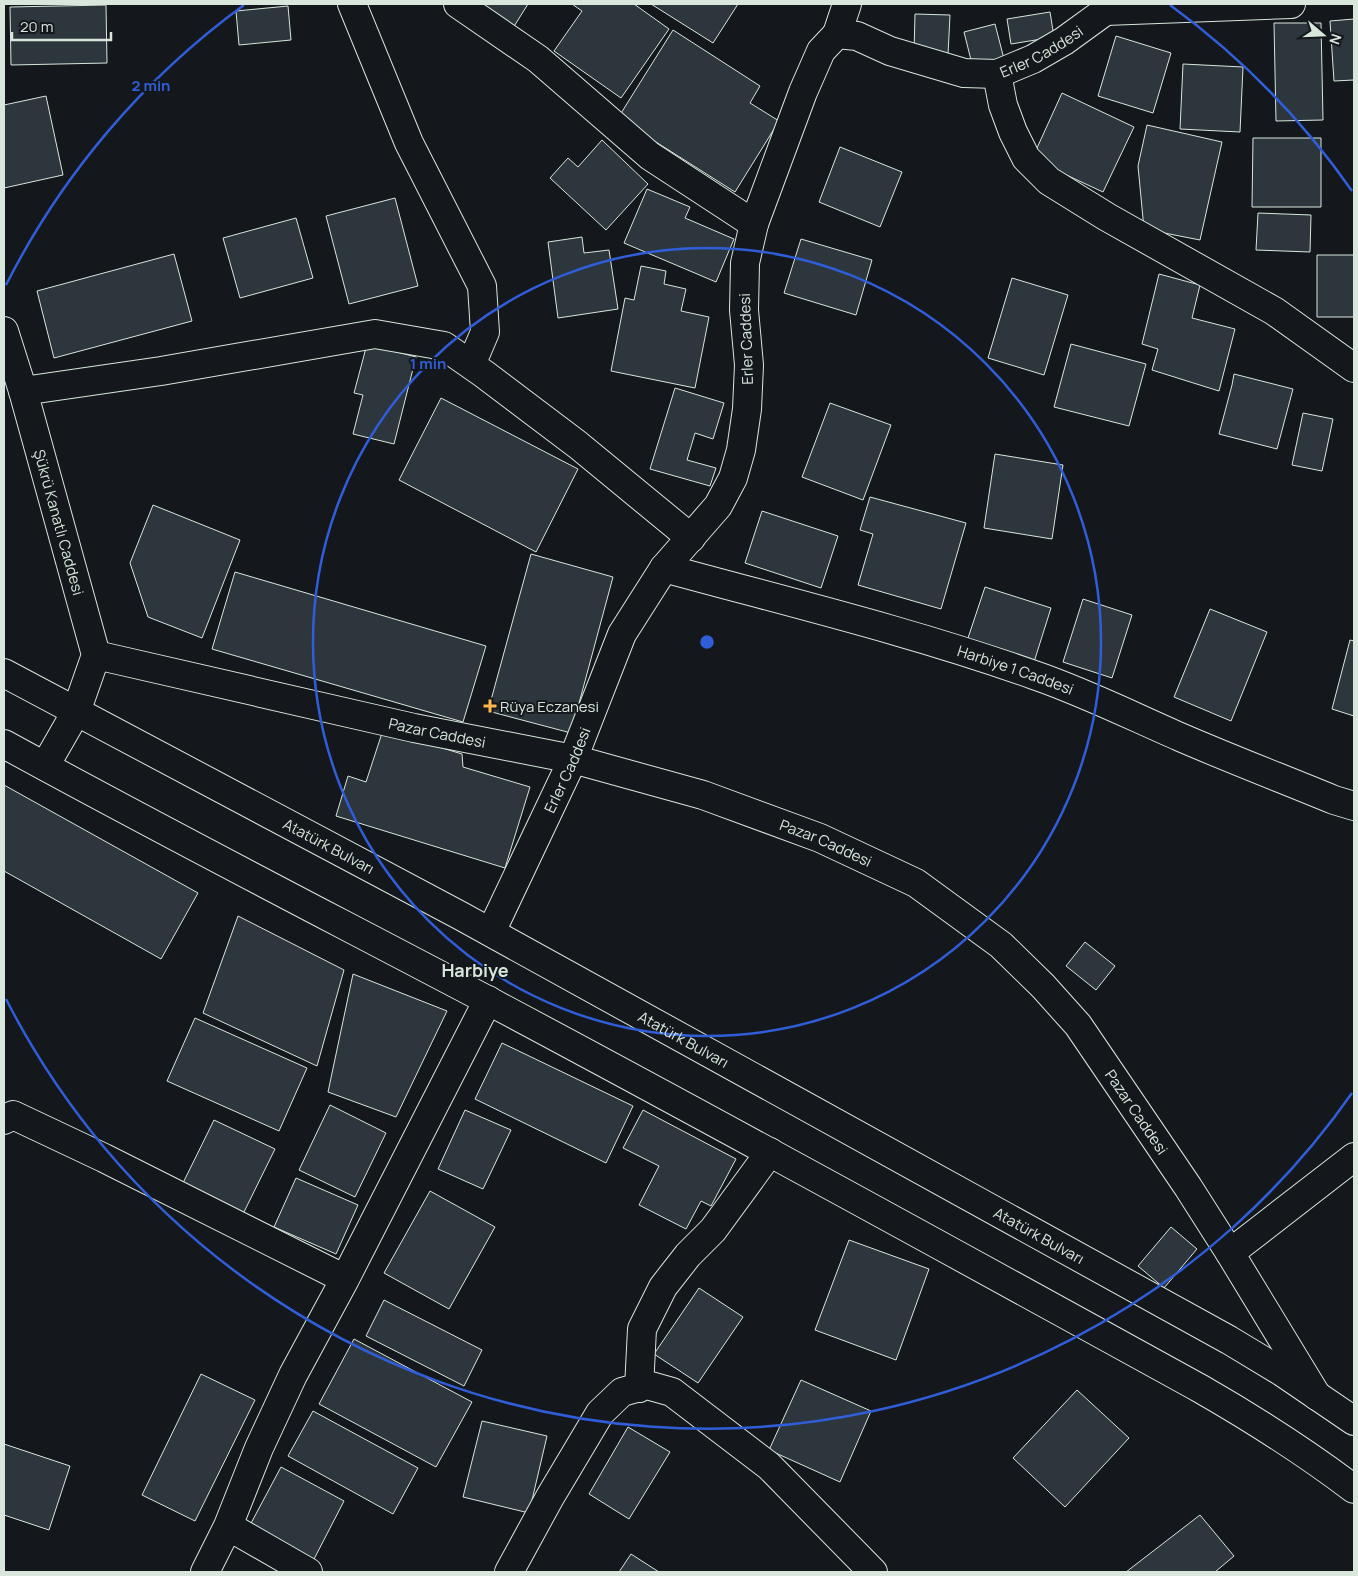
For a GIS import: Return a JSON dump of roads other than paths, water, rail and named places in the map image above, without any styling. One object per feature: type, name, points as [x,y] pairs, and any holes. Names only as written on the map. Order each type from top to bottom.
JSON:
[{"type":"main road","points":[[352,4],[409,143],[482,286],[485,332],[471,365]]},
{"type":"main road","points":[[458,4],[538,59],[650,156],[754,224]]},
{"type":"main road","points":[[837,34],[847,4]]},
{"type":"main road","points":[[1110,7],[1290,4]]},
{"type":"main road","name":"Erler Caddesi","points":[[491,932],[573,759],[622,634],[664,568],[718,506],[733,478],[741,450],[747,409],[749,365],[744,310],[745,263],[754,224],[803,92],[821,51],[837,34],[857,36],[890,51],[964,73],[997,74],[1033,59],[1064,41],[1110,7]]},
{"type":"main road","points":[[997,74],[1003,106],[1013,132],[1026,158],[1049,181],[1107,217],[1274,311],[1354,368]]},
{"type":"main road","name":"Şükrü Kanatlı Caddesi","points":[[4,331],[23,392],[96,655]]},
{"type":"main road","points":[[23,392],[161,371],[375,334],[444,346],[578,445],[691,538]]},
{"type":"main road","name":"Harbiye 1 Caddesi","points":[[664,568],[863,622],[1018,669],[1077,691],[1181,737],[1334,800],[1354,806]]},
{"type":"main road","points":[[45,766],[76,712],[96,655]]},
{"type":"main road","name":"Pazar Caddesi","points":[[96,655],[414,728],[573,759],[703,795],[820,838],[916,883],[1000,945],[1043,986],[1078,1025],[1188,1187],[1317,1396]]},
{"type":"main road","name":"Atatürk Bulvarı","points":[[4,673],[491,932],[1229,1340],[1282,1372],[1354,1421]]},
{"type":"main road","points":[[4,744],[132,814],[488,1000],[770,1152],[1201,1389],[1259,1422],[1354,1489]]},
{"type":"main road","points":[[205,1572],[228,1526],[259,1448],[293,1375],[345,1279],[488,1000]]},
{"type":"main road","points":[[4,1120],[13,1115],[104,1158],[345,1279]]},
{"type":"main road","points":[[639,1388],[642,1329],[663,1287],[688,1255],[713,1230],[770,1152]]},
{"type":"main road","points":[[1230,1253],[1354,1157]]},
{"type":"main road","points":[[509,1572],[550,1497],[600,1413],[622,1392],[648,1386],[672,1392],[769,1466],[873,1572]]},
{"type":"main road","points":[[228,1526],[308,1572]]},
{"type":"place","name":"Rüya Eczanesi","points":[[490,706]]},
{"type":"district","name":"Harbiye","points":[[475,970]]}]
